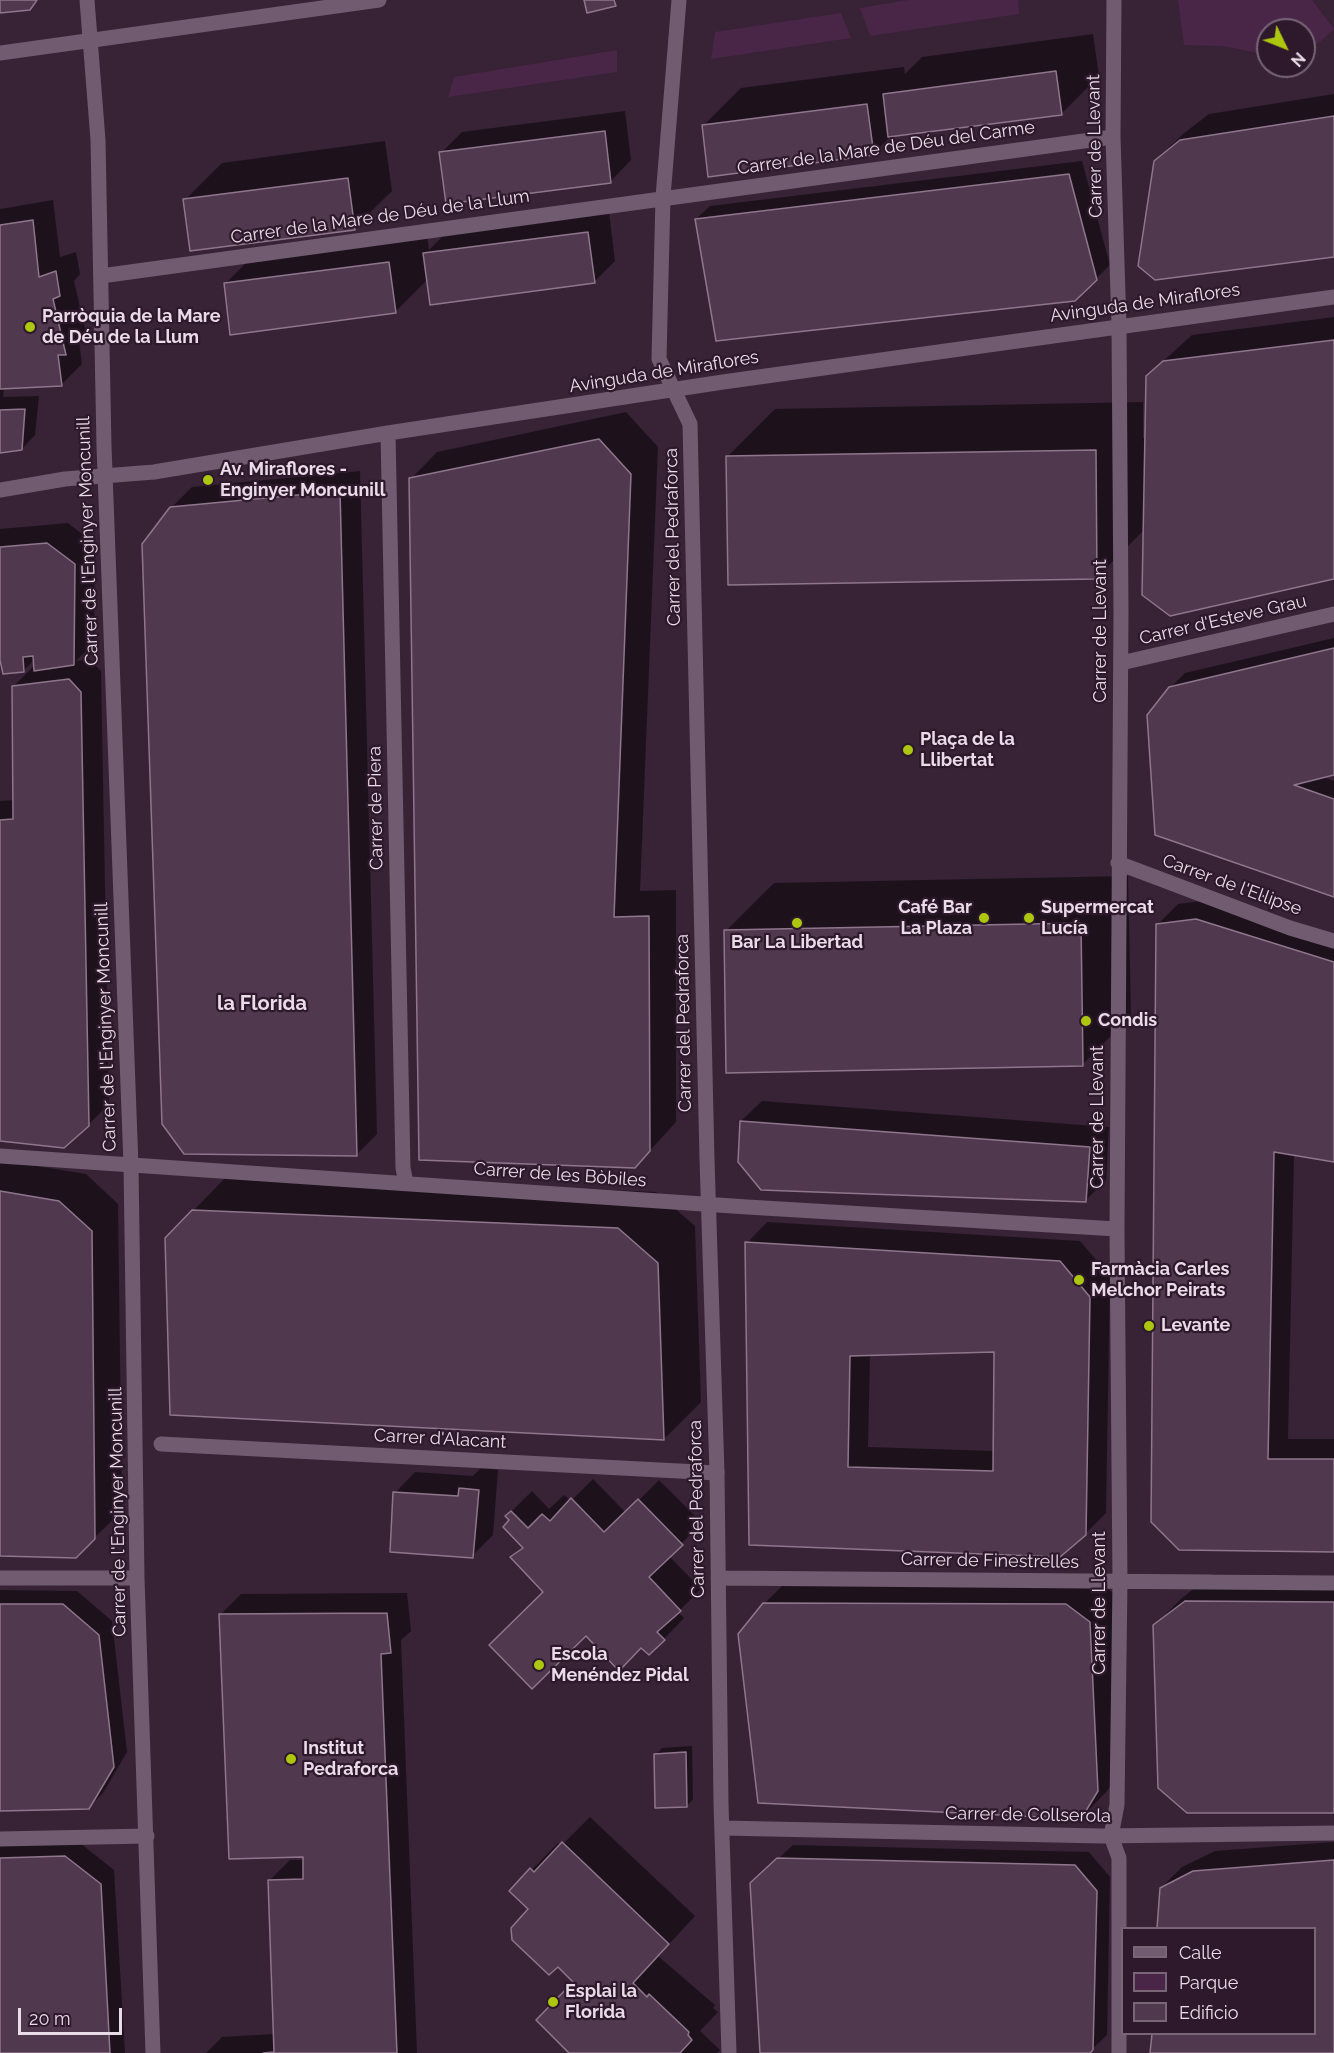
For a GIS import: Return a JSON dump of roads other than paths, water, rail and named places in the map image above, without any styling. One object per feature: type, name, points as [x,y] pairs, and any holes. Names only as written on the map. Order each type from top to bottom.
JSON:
[{"type":"street","name":"Carrer de l'Enginyer Moncunill","points":[[87,0],[98,140],[105,476],[130,1165],[137,1578],[153,2053]]},
{"type":"street","points":[[0,53],[379,0]]},
{"type":"street","name":"Carrer del Pedraforca","points":[[678,0],[663,197],[659,359],[690,424],[717,1473],[722,1828],[729,2053]]},
{"type":"street","name":"Carrer de Llevant","points":[[1114,0],[1113,137],[1119,326],[1121,663],[1117,1228],[1120,1582],[1117,1804],[1111,1836],[1119,1858],[1119,2053]]},
{"type":"street","name":"Carrer de la Mare de Déu del Carme","points":[[663,197],[1113,137]]},
{"type":"street","name":"Carrer de la Mare de Déu de la Llum","points":[[101,276],[663,197]]},
{"type":"street","name":"Avinguda de Miraflores","points":[[0,490],[65,479],[154,472],[388,433],[674,390],[1334,297]]},
{"type":"street","name":"Carrer de Piera","points":[[388,433],[405,1183]]},
{"type":"street","name":"Carrer d'Esteve Grau","points":[[1121,663],[1334,614]]},
{"type":"street","name":"Carrer de l'El·lipse","points":[[1118,863],[1290,928],[1334,941]]},
{"type":"street","name":"Carrer de les Bòbiles","points":[[0,1156],[709,1204],[1117,1228]]},
{"type":"street","name":"Carrer d'Alacant","points":[[161,1444],[717,1473]]},
{"type":"street","points":[[0,1578],[137,1578]]},
{"type":"street","name":"Carrer de Finestrelles","points":[[718,1578],[1334,1583]]},
{"type":"street","name":"Carrer de Collserola","points":[[722,1828],[1111,1836],[1334,1833]]},
{"type":"street","points":[[0,1839],[147,1836]]},
{"type":"place","name":"Parròquia de la Mare de Déu de la Llum","points":[[30,327]]},
{"type":"place","name":"Av. Miraflores - Enginyer Moncunill","points":[[208,480]]},
{"type":"place","name":"Plaça de la Llibertat","points":[[908,750]]},
{"type":"place","name":"Café Bar La Plaza","points":[[984,918]]},
{"type":"place","name":"Supermercat Lucía","points":[[1029,918]]},
{"type":"place","name":"Bar La Libertad","points":[[797,923]]},
{"type":"place","name":"Condis","points":[[1086,1021]]},
{"type":"place","name":"Farmàcia Carles Melchor Peirats","points":[[1079,1280]]},
{"type":"place","name":"Levante","points":[[1149,1326]]},
{"type":"place","name":"Escola Menéndez Pidal","points":[[539,1665]]},
{"type":"place","name":"Institut Pedraforca","points":[[291,1759]]},
{"type":"place","name":"Esplai la Florida","points":[[553,2002]]},
{"type":"district","name":"la Florida","points":[[262,1004]]}]
